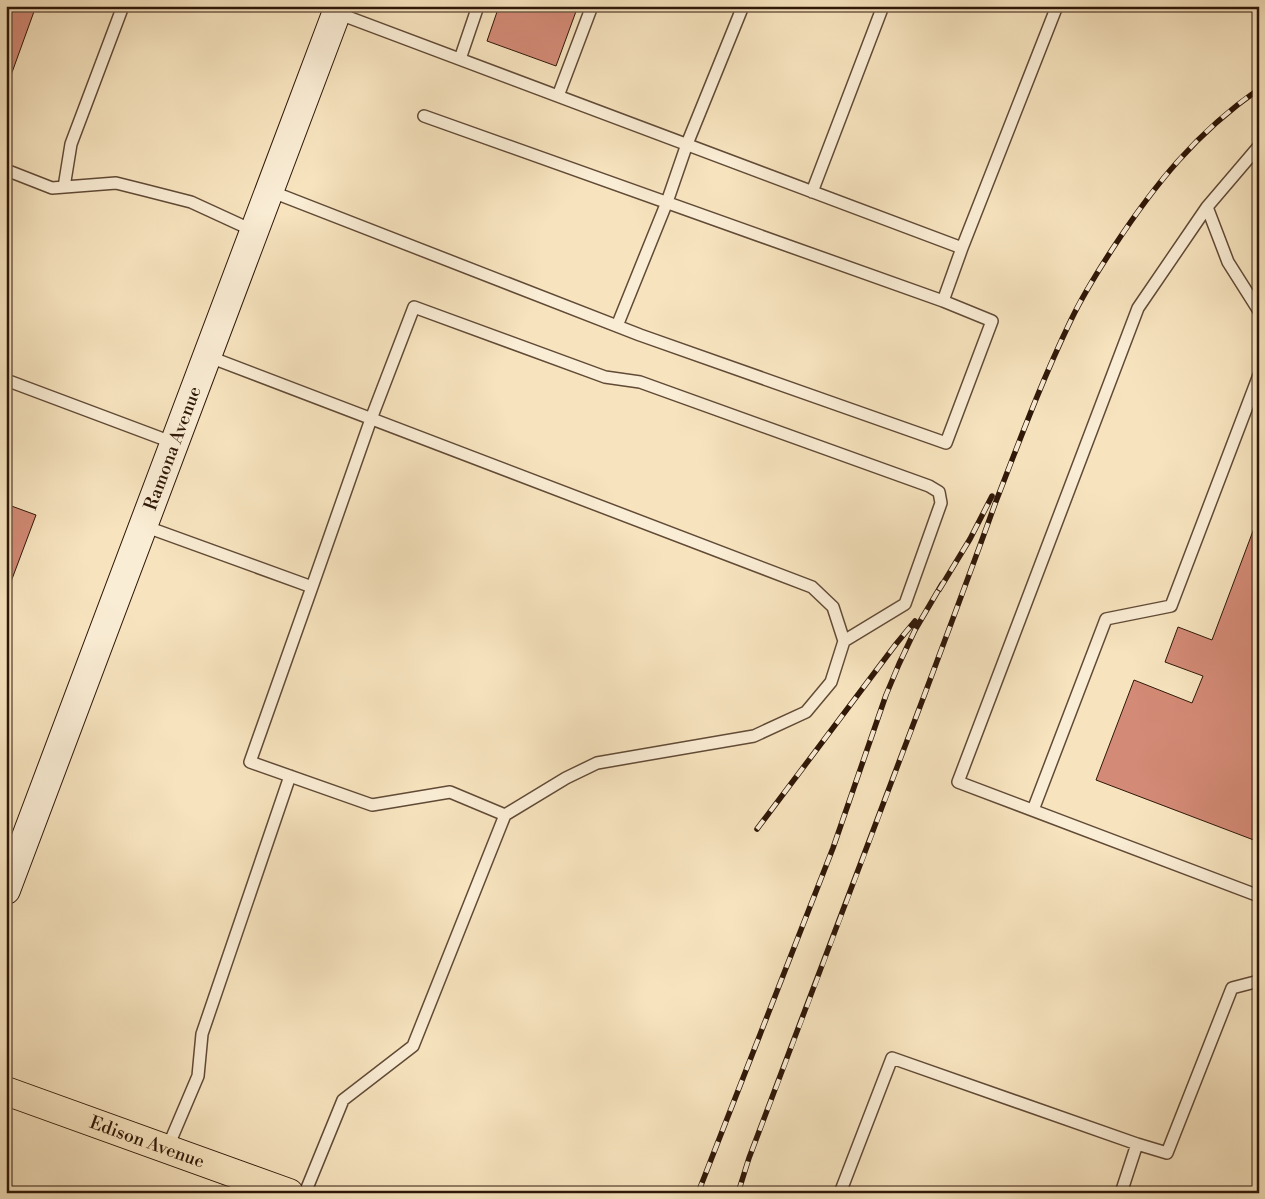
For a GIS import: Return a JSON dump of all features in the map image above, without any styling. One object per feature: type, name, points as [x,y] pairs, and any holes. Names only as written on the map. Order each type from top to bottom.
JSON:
[{"type":"main road","name":"Ramona Avenue","points":[[6,890],[338,9]]},
{"type":"main road","name":"Edison Avenue","points":[[6,1091],[289,1193]]},
{"type":"lane","points":[[64,187],[71,144],[123,6]]},
{"type":"lane","points":[[460,59],[478,6]]},
{"type":"lane","points":[[558,96],[592,6]]},
{"type":"lane","points":[[617,326],[667,202],[687,144],[743,6]]},
{"type":"lane","points":[[812,192],[882,6]]},
{"type":"lane","points":[[943,301],[1056,6]]},
{"type":"lane","points":[[338,9],[460,59],[962,248]]},
{"type":"lane","points":[[270,190],[658,342],[946,443],[992,321],[943,301],[424,116]]},
{"type":"lane","points":[[1259,146],[1207,207],[1138,308],[958,782],[1259,896]]},
{"type":"lane","points":[[6,170],[52,188],[116,183],[125,185],[191,202],[254,232]]},
{"type":"lane","points":[[1207,207],[1228,262],[1259,311]]},
{"type":"lane","points":[[505,815],[450,792],[372,805],[250,762],[371,418],[414,307],[605,378],[640,382],[930,486],[939,492],[941,503],[905,604],[844,641]]},
{"type":"lane","points":[[208,356],[812,587],[832,608],[844,641],[831,682],[806,712],[754,736],[597,764],[566,778],[505,815],[413,1046],[344,1100],[305,1193]]},
{"type":"lane","points":[[1033,810],[1106,619],[1171,606],[1259,375]]},
{"type":"lane","points":[[6,380],[174,443]]},
{"type":"lane","points":[[144,526],[312,587]]},
{"type":"lane","points":[[167,1149],[198,1076],[202,1034],[290,776]]},
{"type":"lane","points":[[840,1193],[892,1058],[1167,1153],[1232,988],[1255,982],[1259,984]]},
{"type":"lane","points":[[1121,1193],[1137,1144]]},
{"type":"building","points":[[6,6],[36,6],[6,89]]},
{"type":"building","points":[[499,6],[578,6],[556,66],[487,41]]},
{"type":"building","points":[[6,504],[36,515],[6,595]]},
{"type":"building","points":[[1259,515],[1259,842],[1096,780],[1134,680],[1192,703],[1203,676],[1165,662],[1178,627],[1212,640]]},
{"type":"railway","points":[[738,1193],[749,1158],[995,504],[1060,343],[1091,283],[1113,248],[1161,181],[1216,123],[1259,89]]},
{"type":"railway","points":[[939,590],[970,539],[992,496]]},
{"type":"railway","points":[[698,1193],[833,848],[886,695],[915,630],[942,584]]},
{"type":"railway","points":[[757,829],[915,621]]}]
